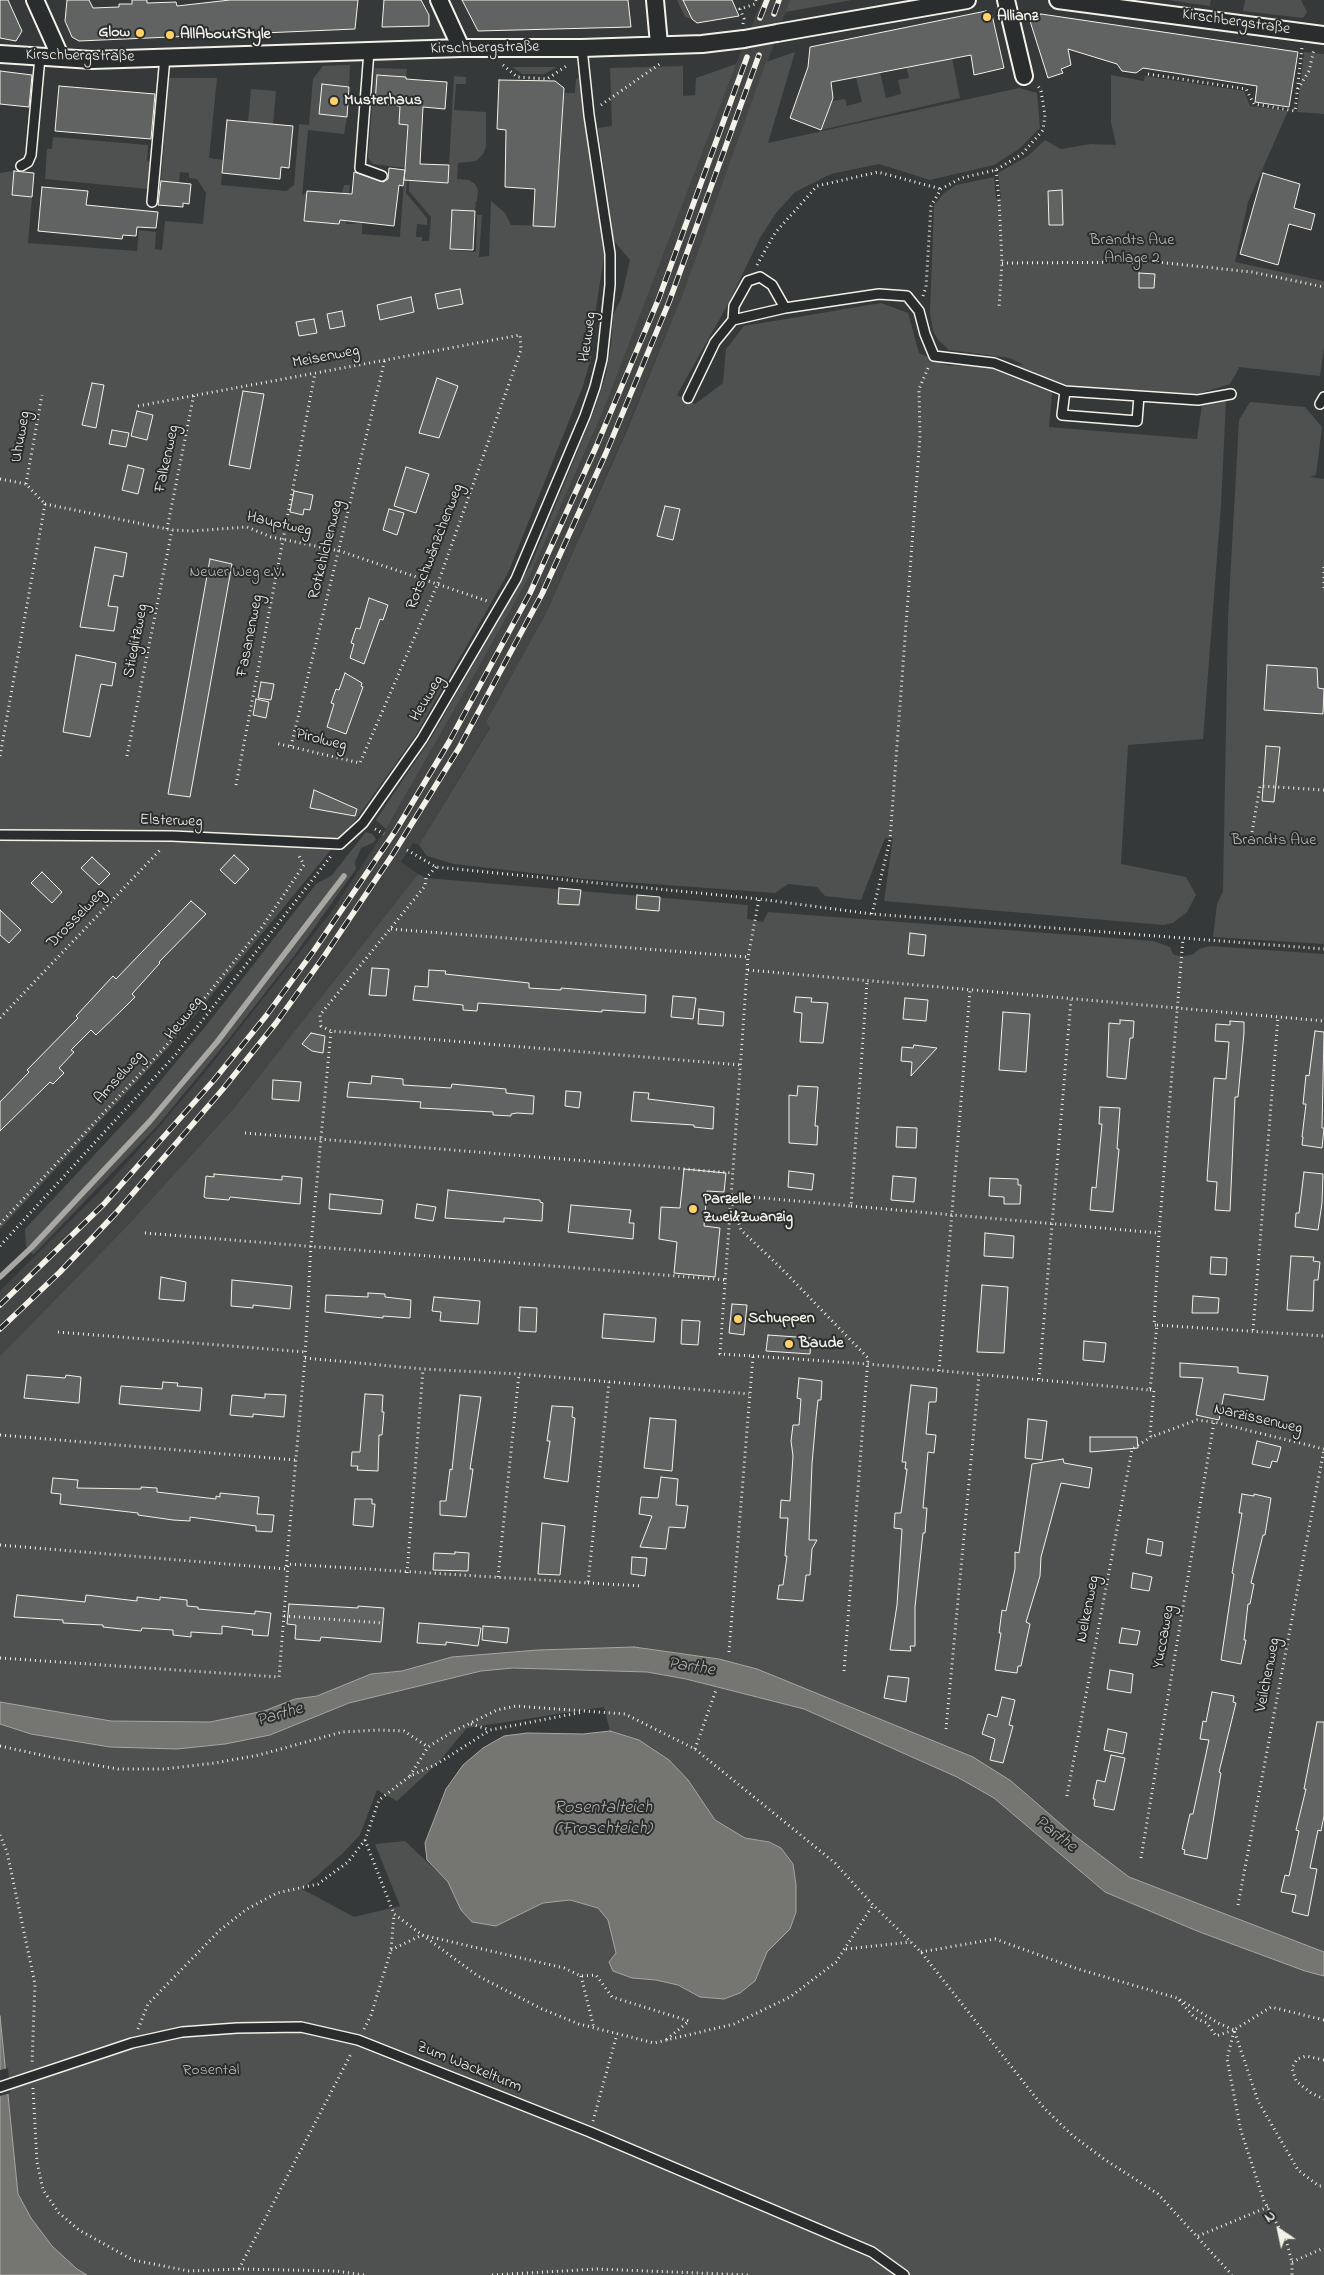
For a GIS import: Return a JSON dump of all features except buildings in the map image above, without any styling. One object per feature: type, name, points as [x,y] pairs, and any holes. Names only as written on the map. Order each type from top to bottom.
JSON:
[{"type":"street","points":[[35,0],[61,58]]},
{"type":"street","points":[[439,0],[461,48]]},
{"type":"street","points":[[655,0],[659,44]]},
{"type":"street","name":"Kirschbergstraße","points":[[0,54],[92,60],[461,48],[582,48],[702,44],[744,39],[967,0]]},
{"type":"street","points":[[1006,0],[1024,76]]},
{"type":"street","name":"Kirschbergstraße","points":[[1058,0],[1324,35]]},
{"type":"lane","name":"Heuweg","points":[[340,844],[363,822],[417,746],[516,579],[581,425],[602,359],[610,285],[610,254],[589,116],[582,48]]},
{"type":"lane","points":[[369,51],[360,168],[382,176]]},
{"type":"lane","points":[[21,166],[28,162],[31,155],[40,57]]},
{"type":"lane","points":[[152,202],[165,57]]},
{"type":"lane","points":[[688,398],[716,342],[733,320],[734,306],[748,281],[760,277],[772,285],[785,308]]},
{"type":"lane","points":[[733,320],[785,308],[879,294],[907,296],[919,311],[925,334],[934,356],[994,363],[1065,391],[1198,400],[1230,394]]},
{"type":"lane","points":[[1065,391],[1062,415],[1137,421],[1139,396]]},
{"type":"lane","name":"Elsterweg","points":[[0,835],[172,836],[340,844]]},
{"type":"lane","name":"Zum Wackelturm","points":[[0,2087],[132,2043],[182,2032],[237,2028],[301,2027],[358,2040],[590,2132],[872,2252],[904,2275]]},
{"type":"path","points":[[746,7],[754,4],[756,0]]},
{"type":"path","points":[[1148,74],[1246,89],[1254,104],[1295,111],[1302,47]]},
{"type":"path","points":[[1297,92],[1308,71],[1314,48]]},
{"type":"path","points":[[589,116],[662,63]]},
{"type":"path","points":[[502,64],[516,77],[547,78],[568,65]]},
{"type":"path","points":[[919,311],[926,287],[931,206],[941,189],[961,178],[996,170],[1022,154],[1043,130],[1045,115],[1041,91]]},
{"type":"path","points":[[996,170],[1002,262],[999,308]]},
{"type":"path","points":[[748,281],[775,233],[817,186],[878,172],[941,189]]},
{"type":"path","points":[[1002,262],[1156,262],[1252,272],[1324,287]]},
{"type":"path","name":"Meisenweg","points":[[138,406],[194,394],[520,335]]},
{"type":"path","name":"Rotschwänzchenweg","points":[[360,764],[438,583],[521,350],[520,335]]},
{"type":"path","points":[[872,914],[890,840],[920,436],[919,389],[934,356]]},
{"type":"path","name":"Rotkehlchenweg","points":[[291,746],[385,359]]},
{"type":"path","name":"Fasanenweg","points":[[236,785],[315,373]]},
{"type":"path","name":"Falkenweg","points":[[166,529],[194,394]]},
{"type":"path","name":"Uhuweg","points":[[26,484],[42,395]]},
{"type":"path","points":[[0,479],[26,484],[45,504],[2,733],[0,756]]},
{"type":"path","name":"Hauptweg","points":[[45,504],[172,530],[192,532],[247,527],[271,537],[340,550],[500,606]]},
{"type":"path","name":"Stieglitzweg","points":[[127,756],[172,530]]},
{"type":"path","points":[[1324,567],[1324,588]]},
{"type":"path","name":"Pirolweg","points":[[275,743],[360,764]]},
{"type":"path","points":[[1252,832],[1260,786],[1324,790]]},
{"type":"path","name":"Drosselweg","points":[[0,1018],[172,836]]},
{"type":"path","name":"Amselweg","points":[[0,1224],[166,1047],[262,927],[304,865],[292,842]]},
{"type":"path","name":"Heuweg","points":[[0,1246],[176,1054],[340,844]]},
{"type":"path","points":[[407,850],[436,866],[759,900],[872,914],[1324,949]]},
{"type":"path","points":[[436,866],[426,878],[425,886],[320,1015],[321,1026],[331,1032],[741,1065]]},
{"type":"path","points":[[759,900],[748,957],[720,1354],[868,1364],[1154,1390],[1151,1437]]},
{"type":"path","points":[[390,929],[748,957]]},
{"type":"path","points":[[1184,938],[1159,1233],[1154,1325],[1324,1336]]},
{"type":"path","points":[[748,970],[1324,1021]]},
{"type":"path","points":[[851,1206],[867,982]]},
{"type":"path","points":[[939,1371],[970,991]]},
{"type":"path","points":[[1039,1379],[1071,1000]]},
{"type":"path","points":[[1253,1330],[1278,1018]]},
{"type":"path","points":[[0,1545],[286,1569],[306,1352],[311,1246],[331,1032]]},
{"type":"path","points":[[245,1133],[733,1173]]},
{"type":"path","points":[[730,1195],[1159,1233]]},
{"type":"path","points":[[730,1195],[741,1230],[781,1268],[868,1358],[844,1670]]},
{"type":"path","points":[[145,1233],[726,1280]]},
{"type":"path","points":[[1150,1390],[1157,1325]]},
{"type":"path","points":[[58,1332],[306,1352]]},
{"type":"path","points":[[729,1652],[753,1356]]},
{"type":"path","points":[[305,1358],[749,1394]]},
{"type":"path","points":[[407,1573],[423,1369]]},
{"type":"path","points":[[498,1577],[519,1374]]},
{"type":"path","points":[[946,1729],[979,1375]]},
{"type":"path","points":[[588,1583],[609,1382]]},
{"type":"path","name":"Narzissenweg","points":[[1151,1437],[1197,1420],[1214,1422],[1324,1448]]},
{"type":"path","name":"Yuccaweg","points":[[1141,1858],[1214,1422]]},
{"type":"path","points":[[0,1435],[296,1460]]},
{"type":"path","name":"Nelkenweg","points":[[1067,1796],[1132,1449],[1151,1437]]},
{"type":"path","name":"Veilchenweg","points":[[1238,1905],[1324,1448]]},
{"type":"path","points":[[0,1658],[279,1677],[288,1564],[407,1573],[642,1586]]},
{"type":"path","points":[[284,1616],[383,1623]]},
{"type":"path","points":[[695,1749],[716,1690]]},
{"type":"path","points":[[410,1776],[428,1747],[452,1732],[497,1710],[516,1706],[625,1714],[695,1749],[835,1863],[873,1905],[920,1952],[1044,2108],[1078,2140],[1158,2194],[1232,2275]]},
{"type":"path","points":[[132,2043],[148,2004],[220,1930],[247,1909],[277,1894],[318,1884],[348,1862],[365,1840],[379,1800],[410,1776],[437,1764],[490,1730],[588,1711]]},
{"type":"path","points":[[470,1724],[490,1730]]},
{"type":"path","points":[[0,1746],[9,1746],[55,1758],[118,1769],[164,1769],[215,1763],[259,1755],[342,1732],[370,1730],[404,1731],[428,1747]]},
{"type":"path","points":[[0,1835],[7,1852],[35,1984],[33,2077]]},
{"type":"path","points":[[240,2269],[371,2015],[391,1950],[394,1914],[365,1840]]},
{"type":"path","points":[[394,1914],[478,1976],[542,2009],[594,2028],[654,2043],[734,2024],[790,1997],[836,1962],[873,1905]]},
{"type":"path","points":[[391,1950],[422,1935],[564,1968],[581,1976],[596,1975],[612,1997],[689,2020],[665,2041]]},
{"type":"path","points":[[920,1952],[995,1939],[1078,1969],[1177,1998],[1218,2023],[1234,2030],[1258,2101],[1298,2170],[1319,2186],[1324,2186]]},
{"type":"path","points":[[845,1949],[911,1942]]},
{"type":"path","points":[[581,1976],[594,2028]]},
{"type":"path","points":[[1177,1998],[1195,2018],[1206,2023],[1216,2036],[1234,2030],[1271,2007],[1324,2020]]},
{"type":"path","points":[[1234,2030],[1227,2059],[1241,2131],[1268,2207],[1286,2240],[1292,2262],[1292,2275]]},
{"type":"path","points":[[590,2132],[617,2034]]},
{"type":"path","points":[[1324,2060],[1306,2056],[1297,2059],[1292,2068],[1296,2081],[1311,2093],[1324,2099]]},
{"type":"path","points":[[34,2092],[36,2162],[43,2190],[59,2212],[78,2230],[134,2260],[189,2271],[240,2269],[336,2272],[364,2275]]},
{"type":"path","points":[[1198,2236],[1268,2207]]},
{"type":"path","points":[[1292,2262],[1324,2248]]},
{"type":"path","points":[[492,2275],[597,2269],[748,2275]]},
{"type":"shaded area","points":[[762,0],[790,0],[685,288],[625,433],[546,613],[486,722],[490,727],[419,845],[413,843],[401,862],[418,874],[235,1107],[129,1224],[0,1356],[0,1291],[114,1177],[158,1128],[203,1075],[332,911],[386,829],[480,665],[531,573],[601,417],[726,79],[736,64]]},
{"type":"green space","points":[[677,0],[683,0],[692,19],[685,17]]},
{"type":"green space","points":[[790,0],[852,0],[785,12]]},
{"type":"green space","points":[[1168,0],[1211,0],[1210,6]]},
{"type":"green space","points":[[1245,0],[1301,0],[1307,12],[1303,18],[1243,11]]},
{"type":"green space","name":"Brandts Aue Anlage 2","points":[[795,52],[768,143],[1019,88],[1037,93],[1040,128],[1019,149],[994,165],[930,180],[879,164],[831,174],[795,192],[776,213],[760,238],[727,306],[677,395],[695,404],[723,383],[726,349],[744,326],[881,303],[908,313],[919,353],[946,365],[995,367],[1024,365],[1010,358],[949,350],[938,340],[933,331],[930,313],[934,205],[944,193],[956,185],[994,177],[996,199],[1001,198],[998,173],[1028,156],[1045,140],[1061,149],[1091,144],[1116,145],[1111,122],[1111,75],[1144,81],[1145,76],[1244,91],[1250,106],[1288,111],[1248,202],[1235,262],[1324,281],[1324,348],[1320,376],[1238,367],[1230,384],[1198,394],[1053,384],[1049,427],[1197,439],[1202,405],[1226,401],[1221,505],[1203,739],[1128,745],[1121,864],[1186,877],[1196,895],[1187,912],[1173,923],[1163,925],[884,901],[893,838],[885,838],[861,900],[825,896],[817,887],[788,884],[775,893],[585,879],[454,864],[427,856],[419,845],[490,728],[486,722],[546,613],[627,430],[685,288],[766,62]]},
{"type":"green space","points":[[1304,52],[1324,54],[1324,114],[1297,112]]},
{"type":"green space","points":[[952,58],[960,98],[821,130],[832,101],[845,99],[847,106],[862,102],[856,77],[880,72],[886,98],[901,94],[898,80],[909,78],[906,66]]},
{"type":"green space","points":[[736,64],[602,414],[531,573],[386,829],[376,820],[431,738],[532,562],[594,411],[605,378],[611,345],[613,315],[621,299],[630,260],[614,241],[598,128],[612,126],[610,68],[683,66],[683,96],[695,95],[696,78]]},
{"type":"green space","name":"Neuer Weg e.V.","points":[[350,65],[349,87],[322,85],[319,114],[347,117],[344,134],[308,130],[302,196],[307,191],[304,221],[339,224],[344,185],[350,185],[346,224],[362,223],[362,234],[400,237],[404,180],[407,180],[406,193],[427,218],[427,225],[417,224],[416,237],[422,237],[422,241],[429,241],[431,217],[409,191],[409,180],[448,183],[454,76],[466,77],[466,84],[456,84],[454,110],[486,112],[486,147],[483,154],[476,161],[458,163],[457,179],[469,180],[475,184],[478,190],[477,201],[475,211],[452,210],[450,250],[476,252],[477,215],[482,215],[479,257],[489,256],[491,201],[505,213],[511,225],[555,226],[563,93],[575,93],[576,79],[579,77],[604,257],[594,321],[591,358],[583,386],[508,573],[416,735],[357,818],[168,1048],[0,1229],[0,173],[14,171],[12,195],[32,197],[28,243],[137,251],[139,230],[156,232],[155,249],[162,250],[165,221],[203,224],[206,193],[197,179],[189,178],[189,173],[180,172],[179,183],[161,181],[169,78],[217,78],[209,158],[223,160],[221,185],[286,191],[294,185],[299,124],[309,125],[313,79],[323,66]]},
{"type":"green space","points":[[512,67],[557,67],[544,74],[522,74]]},
{"type":"green space","points":[[375,68],[407,69],[406,77],[378,75],[375,103],[400,106],[399,124],[407,125],[405,168],[373,164],[368,158]]},
{"type":"green space","points":[[251,89],[276,91],[273,125],[248,123]]},
{"type":"green space","points":[[53,137],[148,145],[147,161],[151,162],[148,189],[45,179],[47,149],[52,149]]},
{"type":"green space","name":"Brandts Aue","points":[[1250,402],[1305,407],[1322,427],[1316,475],[1310,477],[1324,479],[1324,944],[1213,937],[1217,904],[1223,891],[1228,618],[1239,420]]},
{"type":"green space","points":[[366,832],[372,834],[376,839],[373,843],[361,848],[355,862],[356,869],[294,956],[228,1040],[158,1125],[33,1255],[26,1246],[25,1229],[138,1108],[205,1027],[316,884],[332,875]]},
{"type":"green space","points":[[418,874],[426,878],[748,905],[747,919],[763,922],[768,912],[1153,941],[1170,947],[1173,954],[1181,957],[1194,954],[1199,949],[1210,946],[1324,954],[1324,1952],[1129,1877],[1070,1832],[757,1669],[719,1659],[634,1647],[538,1650],[452,1657],[402,1671],[371,1674],[317,1696],[295,1699],[264,1711],[210,1722],[111,1721],[0,1702],[0,1356],[129,1224],[235,1107]]},
{"type":"green space","name":"Rosental","points":[[513,1668],[647,1672],[686,1679],[804,1709],[957,1777],[994,1798],[1105,1892],[1197,1931],[1305,1971],[1324,1976],[1324,2275],[21,2275],[20,2218],[0,2016],[0,1724],[31,1734],[110,1747],[177,1749],[225,1744],[270,1735],[349,1703],[481,1671]],"holes":[[[604,1707],[610,1731],[639,1740],[688,1780],[715,1820],[745,1838],[769,1842],[790,1929],[767,1952],[755,1981],[740,1993],[725,1999],[700,1997],[678,1985],[656,1980],[632,1978],[609,1962],[616,1953],[608,1920],[598,1908],[570,1900],[543,1903],[496,1926],[461,1910],[448,1882],[405,1841],[375,1844],[400,1906],[354,1917],[302,1889],[343,1853],[360,1835],[377,1790],[397,1801],[437,1764],[467,1728]]]},
{"type":"water","name":"Parthe","points":[[634,1647],[719,1659],[757,1669],[973,1757],[1011,1781],[1070,1832],[1129,1877],[1324,1952],[1324,1976],[1305,1971],[1197,1931],[1105,1892],[994,1798],[957,1777],[804,1709],[686,1679],[647,1672],[513,1668],[481,1671],[349,1703],[270,1735],[225,1744],[177,1749],[110,1747],[31,1734],[0,1724],[0,1702],[111,1721],[210,1722],[264,1711],[295,1699],[317,1696],[371,1674],[402,1671],[452,1657],[538,1650]]},
{"type":"water","name":"Rosentalteich (Froschteich)","points":[[610,1731],[639,1740],[669,1760],[688,1780],[715,1820],[745,1838],[769,1842],[781,1848],[793,1864],[796,1885],[796,1912],[790,1929],[767,1952],[755,1981],[740,1993],[724,1999],[700,1997],[678,1985],[656,1980],[632,1978],[613,1971],[609,1962],[616,1953],[608,1920],[598,1908],[570,1900],[543,1903],[496,1926],[472,1922],[461,1910],[448,1882],[427,1860],[425,1843],[446,1789],[463,1765],[483,1748],[504,1736],[527,1733],[583,1734]]},
{"type":"water","points":[[0,2016],[18,2194],[31,2218],[52,2246],[77,2269],[87,2275],[0,2275]]},
{"type":"pier","points":[[8,2068],[10,2093],[0,2096],[0,2070]]},
{"type":"waterway","points":[[0,1277],[32,1247],[150,1121],[217,1042],[344,876]]},
{"type":"railway","points":[[760,18],[767,0]]},
{"type":"railway","points":[[774,14],[779,0]]},
{"type":"railway","points":[[0,1329],[60,1272],[116,1213],[223,1089],[276,1023],[325,955],[393,854],[459,748],[542,594],[606,453],[669,302],[759,55]]},
{"type":"railway","points":[[0,1305],[104,1204],[214,1080],[266,1016],[315,949],[396,830],[449,742],[530,593],[596,447],[659,298],[747,57]]},
{"type":"place","name":"Allianz","points":[[987,17]]},
{"type":"place","name":"Glow","points":[[140,33]]},
{"type":"place","name":"AllAboutStyle","points":[[170,35]]},
{"type":"place","name":"Musterhaus","points":[[334,101]]},
{"type":"place","name":"Parzelle Zwei&Zwanzig","points":[[693,1209]]},
{"type":"place","name":"Schuppen","points":[[738,1319]]},
{"type":"place","name":"Baude","points":[[789,1344]]}]
